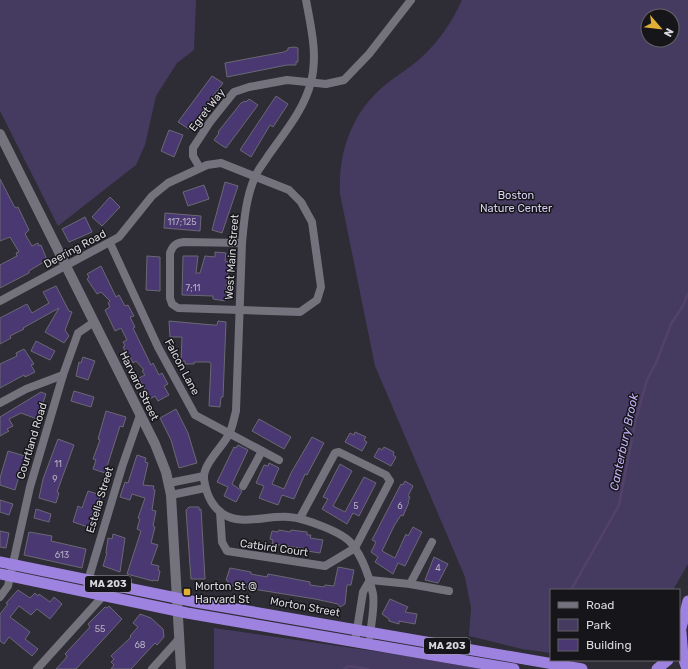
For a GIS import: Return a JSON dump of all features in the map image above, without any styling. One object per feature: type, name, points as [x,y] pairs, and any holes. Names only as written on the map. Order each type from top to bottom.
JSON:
[{"type":"highway","name":"Morton Street","points":[[0,562],[176,598],[582,669]]},
{"type":"highway","name":"MA 203","points":[[5,575],[177,611],[514,669]]},
{"type":"highway","points":[[687,669],[683,657],[680,634],[688,601]]},
{"type":"highway","points":[[657,669],[667,661]]},
{"type":"main road","name":"Harvard Street","points":[[0,134],[65,267],[155,444],[169,483],[171,495],[181,669]]},
{"type":"street","name":"West Main Street","points":[[204,476],[207,467],[230,432],[236,411],[242,243],[245,216],[255,176],[293,121],[305,99],[311,83],[314,48],[306,0]]},
{"type":"street","points":[[311,83],[334,83],[344,80],[369,54],[411,0]]},
{"type":"street","name":"Egret Way","points":[[200,168],[193,156],[193,148],[210,122],[234,92],[249,87],[287,80],[311,83]]},
{"type":"street","name":"Deering Road","points":[[0,301],[119,237],[152,196],[168,183],[200,168],[221,163],[289,190],[301,202],[312,222],[321,287],[317,300],[300,312],[178,308],[172,304],[170,298],[170,253],[172,247],[177,243],[184,242],[242,243]]},
{"type":"street","name":"Falcon Lane","points":[[110,243],[158,347],[195,415],[230,432],[279,460]]},
{"type":"street","name":"Courtland Road","points":[[0,597],[8,589],[5,575],[14,565],[30,486],[63,375],[78,333],[94,322]]},
{"type":"street","points":[[0,403],[44,381],[63,375]]},
{"type":"street","name":"Estella Street","points":[[85,592],[122,467],[140,415]]},
{"type":"street","points":[[243,486],[262,451]]},
{"type":"street","points":[[300,518],[335,453],[339,452],[386,475],[390,481],[389,485],[355,548]]},
{"type":"street","points":[[169,483],[204,476],[207,496],[220,512],[230,518],[242,519],[272,516],[300,518],[315,522],[351,542],[370,580],[373,596],[369,645]]},
{"type":"street","points":[[171,495],[206,488]]},
{"type":"street","name":"Catbird Court","points":[[220,512],[222,542],[227,551],[231,553],[325,566],[355,548]]},
{"type":"street","points":[[410,584],[432,542]]},
{"type":"street","points":[[370,580],[410,584],[449,591]]},
{"type":"street","points":[[355,642],[363,592],[370,580]]},
{"type":"street","points":[[37,669],[103,596]]},
{"type":"street","points":[[152,669],[179,639]]},
{"type":"green space","points":[[0,0],[196,0],[194,50],[177,63],[156,96],[145,145],[136,165],[58,226],[0,111]]},
{"type":"green space","name":"Boston Nature Center","points":[[462,0],[688,0],[688,564],[674,589],[550,589],[550,653],[522,649],[469,636],[471,608],[465,577],[375,366],[340,194],[340,178],[345,148],[349,134],[356,120],[364,108],[385,85],[422,57],[445,31]]},
{"type":"green space","points":[[214,628],[407,656],[481,669],[214,669]]},
{"type":"building","points":[[288,48],[298,48],[298,62],[296,62],[296,65],[287,65],[227,77],[225,63],[284,52],[288,50]]},
{"type":"building","points":[[212,76],[223,83],[189,129],[178,122]]},
{"type":"building","points":[[276,96],[288,104],[273,127],[270,125],[251,157],[240,150]]},
{"type":"building","points":[[249,99],[258,105],[226,148],[214,140],[219,133],[218,132],[241,103],[246,102]]},
{"type":"building","points":[[169,130],[183,135],[174,157],[161,151]]},
{"type":"building","points":[[0,179],[14,206],[16,208],[18,207],[29,230],[25,234],[32,246],[38,243],[39,246],[41,245],[47,260],[29,271],[29,273],[0,288],[0,265],[17,256],[16,253],[19,252],[10,237],[0,241]]},
{"type":"building","points":[[225,182],[238,186],[222,233],[212,230]]},
{"type":"building","points":[[204,185],[209,199],[188,206],[183,192]]},
{"type":"building","points":[[110,197],[120,207],[102,226],[92,217]]},
{"type":"building","points":[[165,213],[201,216],[200,231],[164,228]]},
{"type":"building","points":[[85,217],[92,232],[69,242],[62,229]]},
{"type":"building","points":[[215,252],[226,253],[225,261],[229,262],[225,301],[213,299],[213,296],[182,295],[183,256],[198,256],[196,273],[200,273],[205,256],[215,257]]},
{"type":"building","points":[[147,256],[160,257],[160,291],[146,290]]},
{"type":"building","points":[[101,266],[116,297],[119,295],[125,306],[128,305],[134,316],[130,317],[135,327],[133,328],[151,365],[153,363],[159,375],[162,373],[168,384],[164,386],[169,395],[158,401],[155,396],[150,399],[139,378],[145,375],[142,371],[144,370],[136,361],[133,363],[123,347],[125,346],[123,342],[127,340],[121,328],[115,331],[105,310],[110,307],[108,303],[110,301],[101,292],[97,294],[87,279],[89,277],[87,274]]},
{"type":"building","points":[[56,286],[69,311],[72,312],[65,330],[69,336],[64,343],[45,332],[59,308],[23,328],[24,329],[10,336],[11,338],[0,344],[0,318],[27,304],[32,313],[49,303],[43,292]]},
{"type":"building","points":[[169,321],[213,325],[217,325],[218,321],[226,322],[223,397],[221,397],[220,407],[209,406],[210,362],[194,362],[194,364],[185,364],[185,361],[181,361],[182,337],[170,337]]},
{"type":"building","points":[[36,341],[55,351],[50,360],[31,351]]},
{"type":"building","points":[[24,349],[34,364],[31,365],[35,372],[25,377],[24,375],[0,388],[0,364],[17,356],[16,353]]},
{"type":"building","points":[[83,357],[95,361],[88,380],[76,376],[79,362],[81,363]]},
{"type":"building","points":[[74,391],[94,397],[91,407],[71,401]]},
{"type":"building","points":[[41,392],[46,394],[37,419],[21,413],[9,419],[13,426],[7,429],[9,431],[0,436],[0,417]]},
{"type":"building","points":[[176,409],[188,433],[197,463],[179,468],[171,440],[160,418]]},
{"type":"building","points":[[106,411],[126,417],[123,427],[120,426],[105,473],[93,469],[96,460],[93,459],[100,440],[98,439]]},
{"type":"building","points":[[259,419],[291,437],[284,449],[252,431]]},
{"type":"building","points":[[355,432],[366,437],[364,440],[367,442],[362,451],[345,442],[350,433],[354,435]]},
{"type":"building","points":[[312,437],[324,443],[307,475],[305,474],[294,499],[282,495],[278,505],[259,498],[264,486],[256,483],[264,465],[268,466],[269,463],[279,468],[272,484],[284,489],[291,473]]},
{"type":"building","points":[[58,439],[74,445],[57,492],[59,493],[56,503],[39,498],[43,479]]},
{"type":"building","points":[[238,445],[248,450],[232,484],[242,491],[236,502],[224,496],[228,487],[217,482],[234,447],[236,448]]},
{"type":"building","points":[[384,447],[394,452],[393,455],[396,457],[391,466],[374,457],[379,448],[382,450]]},
{"type":"building","points":[[8,451],[25,456],[15,490],[0,485],[0,478]]},
{"type":"building","points":[[137,455],[146,458],[145,462],[148,463],[143,485],[154,486],[153,489],[155,490],[152,510],[156,511],[153,526],[155,527],[151,543],[158,545],[151,564],[159,566],[158,570],[160,571],[158,581],[127,574],[141,531],[137,529],[140,519],[138,518],[145,498],[132,494],[130,500],[120,497],[125,482],[128,483]]},
{"type":"building","points":[[340,464],[352,471],[333,506],[345,512],[364,477],[376,483],[359,516],[353,513],[347,524],[322,509],[328,499],[323,497]]},
{"type":"building","points":[[405,481],[413,486],[408,496],[410,497],[409,502],[403,516],[401,515],[394,526],[382,551],[395,558],[406,534],[408,536],[413,527],[422,532],[405,566],[398,563],[393,574],[375,562],[378,557],[371,552],[376,542],[372,540],[401,484],[403,485]]},
{"type":"building","points":[[88,491],[101,495],[88,527],[73,522],[78,506],[82,508]]},
{"type":"building","points":[[0,500],[13,504],[9,515],[0,512]]},
{"type":"building","points":[[189,507],[199,507],[199,510],[201,509],[205,579],[191,579],[186,510]]},
{"type":"building","points":[[36,509],[51,514],[49,522],[34,518]]},
{"type":"building","points":[[279,530],[290,532],[291,530],[307,532],[307,535],[311,535],[310,538],[323,540],[320,553],[307,551],[307,549],[272,544],[273,540],[270,539],[272,531],[278,532]]},
{"type":"building","points":[[0,531],[9,533],[6,548],[0,547]]},
{"type":"building","points":[[29,532],[52,536],[51,541],[86,549],[82,568],[24,555]]},
{"type":"building","points":[[113,534],[125,538],[120,572],[103,566],[107,553],[108,538],[112,539]]},
{"type":"building","points":[[434,557],[448,564],[438,583],[425,580]]},
{"type":"building","points":[[338,567],[354,570],[351,585],[347,585],[345,604],[340,607],[338,604],[315,599],[228,585],[228,581],[226,580],[230,568],[267,577],[268,574],[310,582],[310,585],[324,587],[325,585],[334,586]]},
{"type":"building","points":[[18,590],[30,598],[35,593],[38,596],[39,594],[50,602],[54,597],[62,604],[50,619],[37,609],[31,615],[19,606],[10,617],[30,632],[25,639],[38,649],[32,656],[9,637],[4,644],[0,641],[0,614],[8,604],[6,603]]},
{"type":"building","points":[[390,599],[408,607],[405,612],[417,614],[415,624],[399,621],[399,624],[389,621],[389,619],[382,614]]},
{"type":"building","points":[[109,606],[122,619],[76,669],[56,669],[66,658],[67,656],[65,654],[90,627],[88,624],[105,607],[107,608]]},
{"type":"building","points":[[140,614],[151,618],[163,629],[164,637],[157,645],[155,643],[131,669],[111,669],[114,665],[111,662],[114,659],[111,656],[131,637],[130,636],[138,627],[133,623]]},
{"type":"waterway","name":"Canterbury Brook","points":[[572,589],[619,505],[636,418],[647,380],[656,363],[671,324],[684,304],[688,294]]},
{"type":"waterway","name":"Canterbury Brook","points":[[344,669],[349,666],[368,669]]},
{"type":"place","name":"Morton St @ Harvard St","points":[[187,592]]}]
